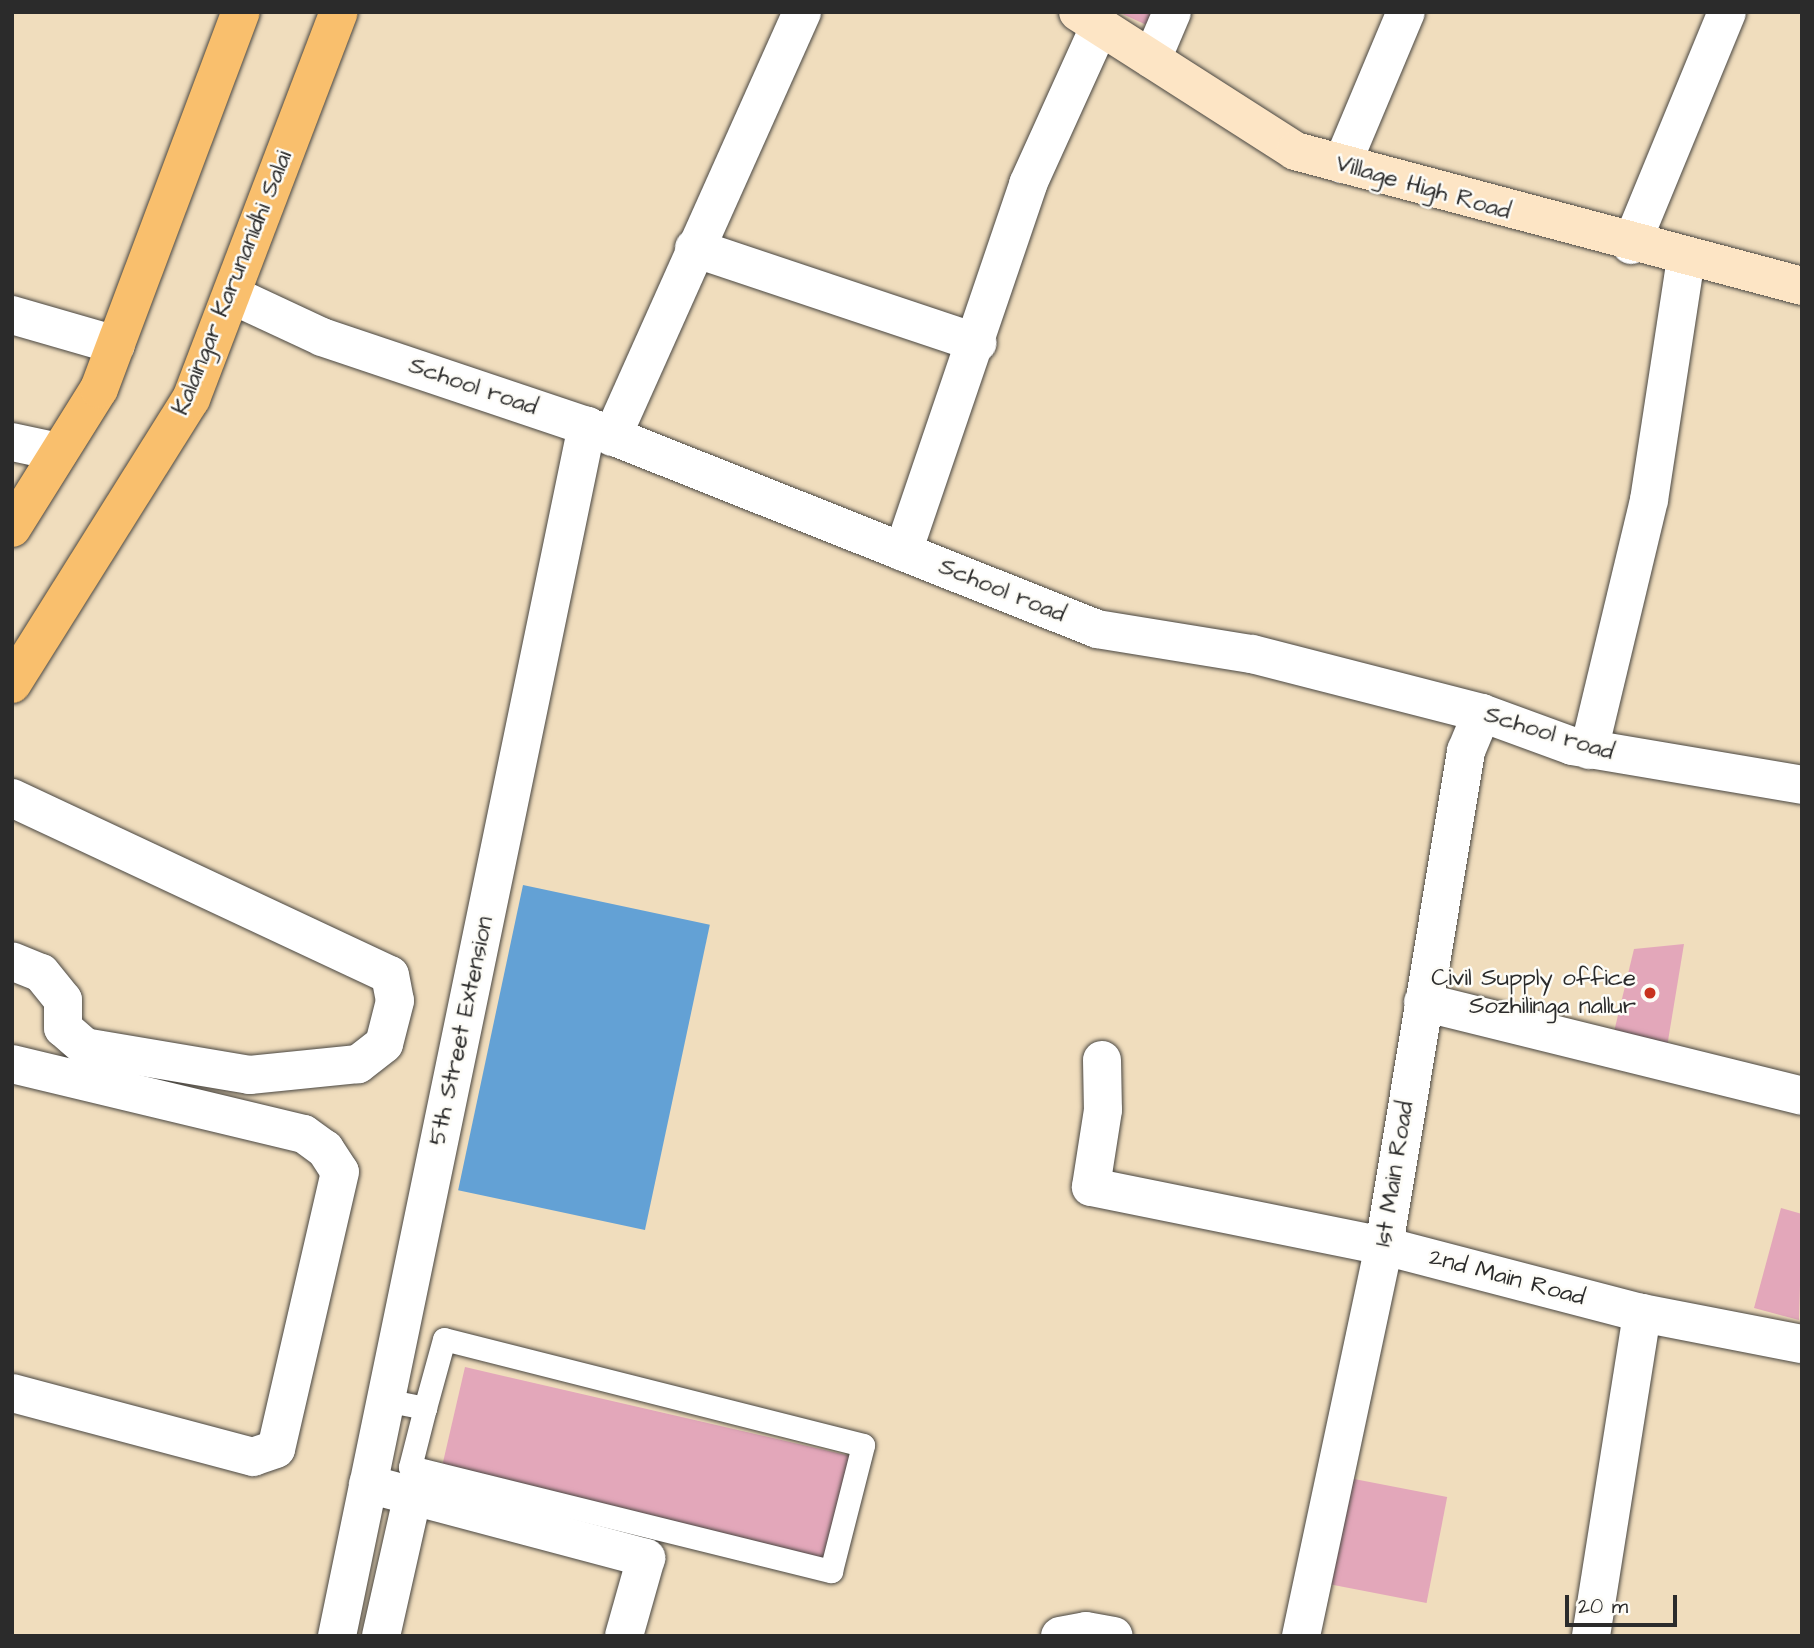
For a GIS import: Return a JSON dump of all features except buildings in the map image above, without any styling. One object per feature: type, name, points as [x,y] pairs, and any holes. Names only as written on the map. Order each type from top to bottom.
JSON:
[{"type":"main road","points":[[12,528],[99,389],[241,12]]},
{"type":"main road","name":"Kalaingar Karunanidhi Salai","points":[[12,684],[191,400],[339,12]]},
{"type":"street","name":"5th Street Extension","points":[[337,1636],[385,1400],[600,431],[694,248],[802,12]]},
{"type":"street","points":[[1152,59],[1172,12]]},
{"type":"street","points":[[1342,164],[1406,12]]},
{"type":"street","points":[[1630,245],[1727,12]]},
{"type":"street","points":[[903,552],[978,343],[1028,184],[1089,18]]},
{"type":"street","name":"Village High Road","points":[[1089,18],[1295,151],[1630,245],[1802,286]]},
{"type":"street","points":[[694,248],[978,343]]},
{"type":"street","points":[[1589,750],[1648,500],[1686,258]]},
{"type":"street","name":"School road","points":[[232,295],[322,337],[600,431],[1097,629],[1252,654],[1482,713],[1589,750],[1802,785]]},
{"type":"street","points":[[12,315],[116,345]]},
{"type":"street","points":[[12,442],[59,452]]},
{"type":"street","name":"1st Main Road","points":[[1301,1636],[1384,1246],[1466,751],[1482,713]]},
{"type":"street","points":[[12,798],[390,975],[395,1001],[384,1044],[358,1064],[250,1075],[85,1047],[63,1028],[63,1000],[41,973],[12,961]]},
{"type":"street","points":[[1423,1002],[1802,1096]]},
{"type":"street","name":"2nd Main Road","points":[[1102,1060],[1103,1110],[1091,1186],[1384,1246],[1642,1313],[1802,1344]]},
{"type":"street","points":[[12,1064],[303,1134],[326,1149],[340,1171],[276,1449],[253,1457],[12,1392]]},
{"type":"street","points":[[1591,1636],[1642,1313]]},
{"type":"street","points":[[368,1483],[646,1558],[624,1636]]},
{"type":"street","points":[[392,1633],[413,1494]]},
{"type":"street","points":[[1060,1636],[1086,1630],[1114,1636]]},
{"type":"lane","points":[[444,1339],[863,1445],[831,1571],[410,1467],[425,1408],[444,1339]]},
{"type":"lane","points":[[385,1400],[425,1408]]},
{"type":"water","points":[[523,885],[710,925],[645,1230],[458,1190]]},
{"type":"place","name":"Civil Supply office Sozhilinga nallur","points":[[1650,993]]}]
